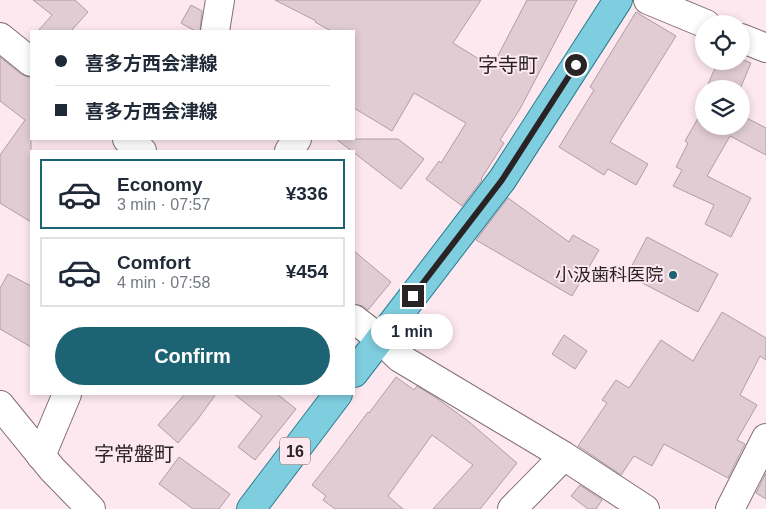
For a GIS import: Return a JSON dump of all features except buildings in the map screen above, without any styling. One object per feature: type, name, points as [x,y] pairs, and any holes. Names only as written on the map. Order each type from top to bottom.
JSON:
[{"type":"main road","points":[[355,373],[502,180],[618,0]]},
{"type":"main road","name":"16","points":[[251,509],[337,395]]},
{"type":"street","points":[[215,30],[220,0]]},
{"type":"street","points":[[648,0],[695,19]]},
{"type":"street","points":[[0,37],[30,61]]},
{"type":"street","points":[[750,42],[766,48]]},
{"type":"street","points":[[128,140],[141,150]]},
{"type":"street","points":[[151,150],[160,140]]},
{"type":"street","points":[[355,320],[380,339],[400,358],[564,456],[645,509]]},
{"type":"street","points":[[40,456],[67,395]]},
{"type":"street","points":[[0,405],[40,456],[91,509]]},
{"type":"street","points":[[730,509],[766,438]]},
{"type":"street","points":[[512,509],[564,456]]},
{"type":"place","name":"小汲歯科医院","points":[[673,275]]},
{"type":"district","name":"字寺町","points":[[508,65]]},
{"type":"district","name":"字常盤町","points":[[134,454]]},
{"type":"route","points":[[413,296],[502,180],[576,65]]}]
